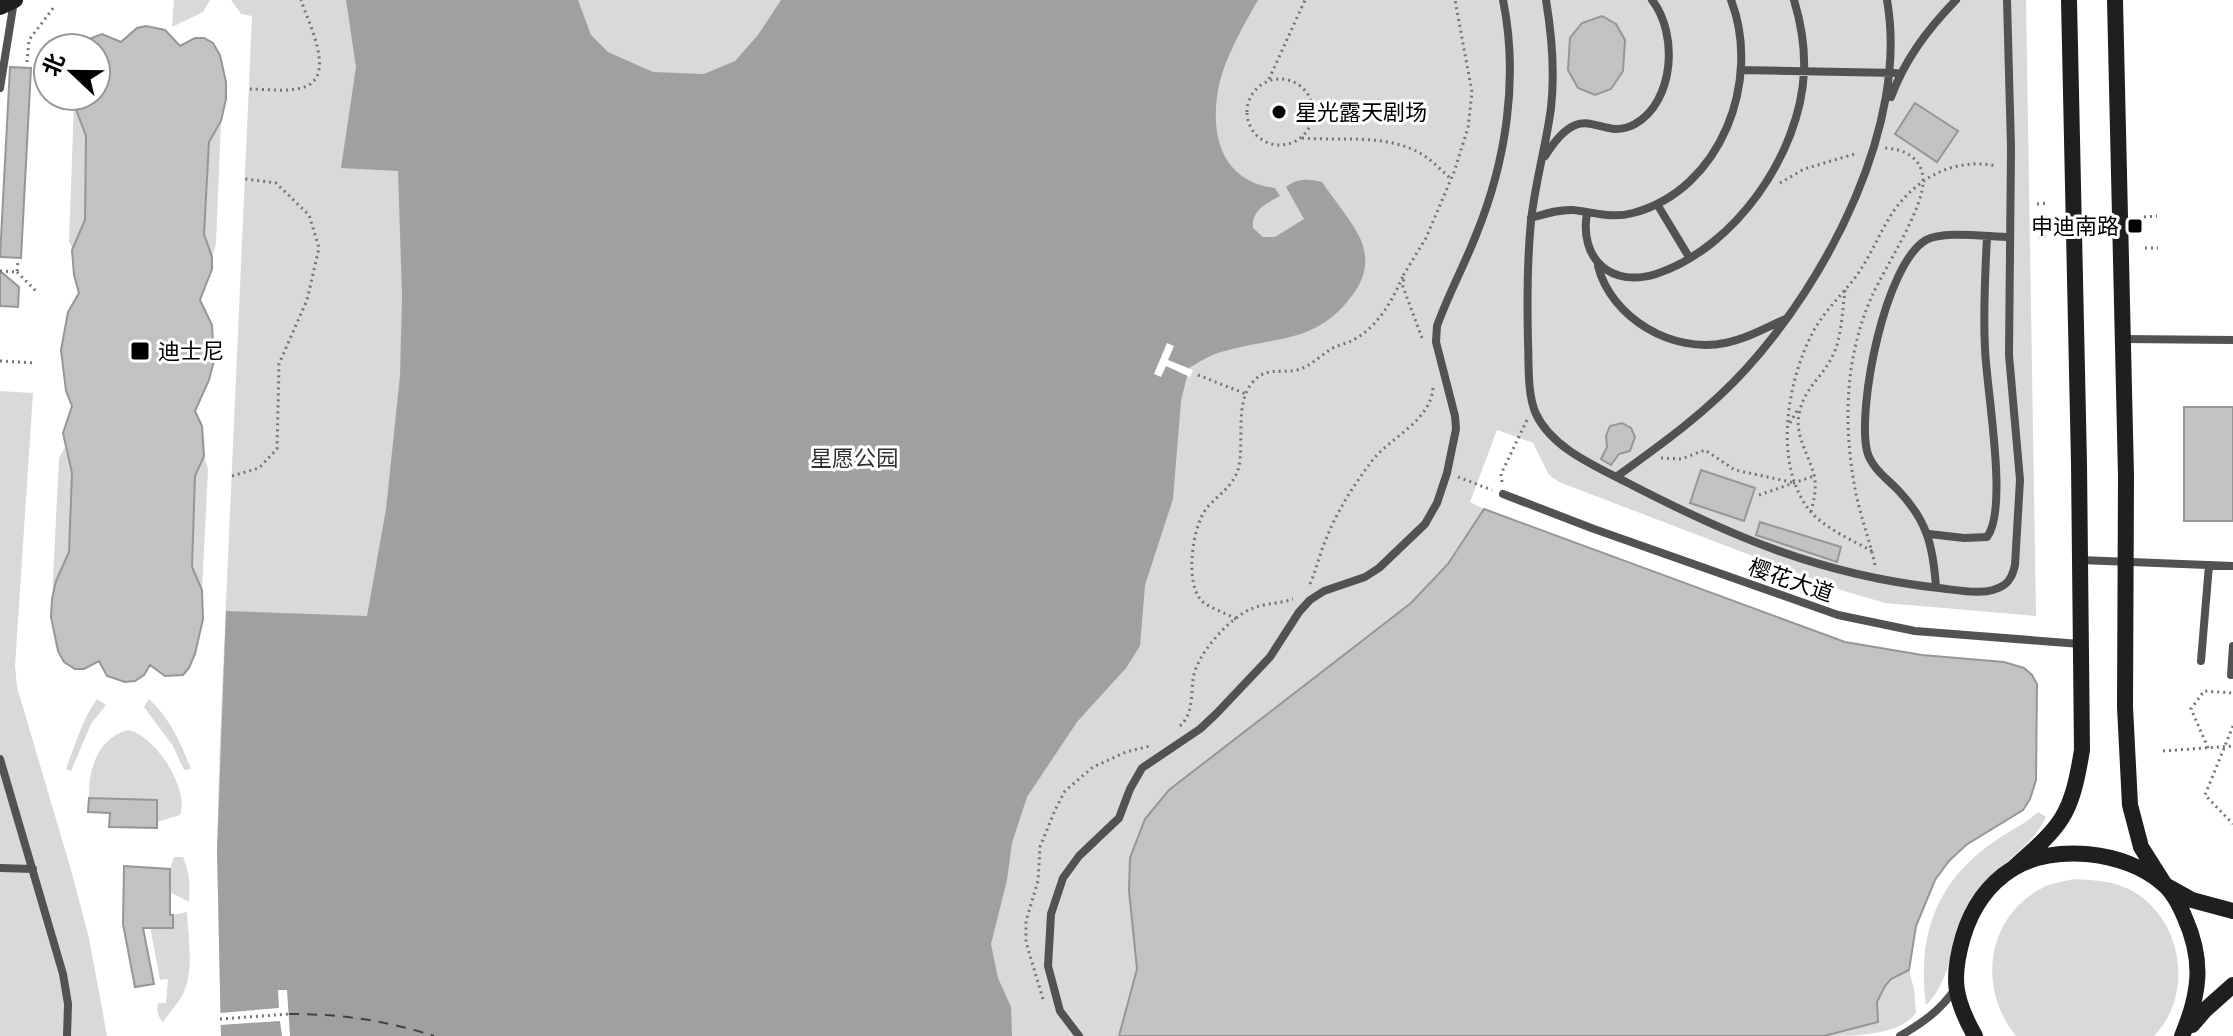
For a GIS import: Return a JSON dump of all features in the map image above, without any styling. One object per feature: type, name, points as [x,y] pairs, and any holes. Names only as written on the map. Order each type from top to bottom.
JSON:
[{"type":"street","points":[[0,7],[14,0]]},
{"type":"street","points":[[1975,1036],[1962,1013],[1955,989],[1956,962],[1968,918],[1980,899],[2053,832],[2071,805],[2082,750],[2069,0]]},
{"type":"street","points":[[2115,0],[2123,339],[2125,707],[2130,805],[2141,847],[2179,905],[2195,940],[2199,966],[2194,1008],[2183,1036]]},
{"type":"street","points":[[2011,870],[2036,858],[2096,855],[2132,864],[2192,900],[2233,911]]},
{"type":"street","points":[[2183,1036],[2205,1010],[2233,985]]},
{"type":"lane","points":[[0,88],[3,45],[14,0]]},
{"type":"lane","points":[[1079,1036],[1060,1011],[1048,966],[1051,914],[1070,865],[1119,818],[1142,768],[1187,739],[1217,713],[1270,657],[1310,600],[1336,585],[1365,577],[1379,568],[1413,539],[1437,503],[1455,443],[1455,416],[1439,359],[1437,326],[1477,234],[1502,153],[1508,106],[1509,52],[1503,0]]},
{"type":"lane","points":[[1546,0],[1553,72],[1531,218],[1526,286],[1528,353],[1536,413],[1557,441],[1616,477],[1732,535],[1780,553],[1887,582],[1988,591],[2005,584],[2012,577],[2020,480],[2009,355],[2011,169],[2007,0]]},
{"type":"lane","points":[[1542,160],[1556,138],[1576,124],[1623,128],[1639,121],[1651,109],[1665,79],[1668,56],[1666,33],[1652,0]]},
{"type":"lane","points":[[1531,218],[1558,211],[1614,217],[1657,204],[1689,181],[1721,140],[1736,103],[1742,70],[1738,16],[1731,0]]},
{"type":"lane","points":[[1598,266],[1610,272],[1638,277],[1654,275],[1689,257],[1727,229],[1753,201],[1773,171],[1791,134],[1804,73],[1803,44],[1794,0]]},
{"type":"lane","points":[[1887,0],[1896,72]]},
{"type":"lane","points":[[1616,477],[1686,426],[1724,392],[1805,293],[1840,228],[1877,135],[1896,72],[1929,28],[1956,0]]},
{"type":"lane","points":[[1742,70],[1896,72]]},
{"type":"lane","points":[[1657,204],[1689,257]]},
{"type":"lane","points":[[1587,213],[1586,240],[1601,277],[1628,315],[1650,330],[1684,343],[1723,344],[1787,318]]},
{"type":"lane","points":[[1936,587],[1929,534],[1917,512],[1875,467],[1868,453],[1866,409],[1872,360],[1889,299],[1902,271],[1919,246],[1937,236],[2010,237]]},
{"type":"lane","points":[[1929,534],[1987,537],[1994,522],[1994,438],[1985,348],[1987,237]]},
{"type":"lane","points":[[2123,339],[2233,340]]},
{"type":"lane","name":"樱花大道","points":[[1503,494],[1838,615],[1915,631],[2081,644]]},
{"type":"lane","points":[[2080,560],[2233,566]]},
{"type":"lane","points":[[2201,661],[2209,565]]},
{"type":"lane","points":[[2231,675],[2233,646]]},
{"type":"lane","points":[[0,759],[63,974],[68,1004],[67,1036]]},
{"type":"lane","points":[[0,868],[33,869]]},
{"type":"lane","points":[[1900,1036],[1929,1019],[1955,989]]},
{"type":"path","points":[[250,89],[306,87],[317,78],[322,65],[301,0]]},
{"type":"path","points":[[1267,82],[1305,0]]},
{"type":"path","points":[[1236,619],[1204,603],[1196,594],[1192,559],[1196,532],[1206,509],[1227,490],[1239,466],[1242,406],[1252,383],[1265,372],[1298,370],[1330,349],[1364,333],[1384,312],[1426,238],[1468,128],[1472,92],[1455,0]]},
{"type":"path","points":[[27,62],[29,40],[54,7]]},
{"type":"path","points":[[1300,138],[1314,115],[1309,94],[1293,81],[1282,78],[1267,82],[1254,92],[1247,112],[1254,133],[1273,145],[1284,145],[1300,138],[1382,141],[1419,152],[1451,179]]},
{"type":"path","points":[[1778,184],[1804,169],[1834,158],[1871,150]]},
{"type":"path","points":[[1872,551],[1831,528],[1811,512],[1795,483],[1790,467],[1788,426],[1793,385],[1813,332],[1857,275],[1908,193],[1945,169],[1966,163],[2011,169]]},
{"type":"path","points":[[232,476],[259,468],[277,449],[279,364],[307,300],[319,248],[309,215],[276,183],[245,179]]},
{"type":"path","points":[[2037,204],[2047,203]]},
{"type":"path","points":[[2144,217],[2157,216]]},
{"type":"path","points":[[2038,237],[2047,236]]},
{"type":"path","points":[[2145,248],[2158,248]]},
{"type":"path","points":[[17,272],[18,260]]},
{"type":"path","points":[[0,271],[17,272],[38,293]]},
{"type":"path","points":[[1404,274],[1403,287],[1418,321],[1425,348]]},
{"type":"path","points":[[1811,512],[1815,495],[1814,476],[1798,429],[1799,411],[1806,392],[1832,357],[1839,339],[1846,288]]},
{"type":"path","points":[[0,361],[35,363]]},
{"type":"path","points":[[1198,375],[1246,394]]},
{"type":"path","points":[[1309,586],[1336,518],[1372,461],[1431,403],[1433,377]]},
{"type":"path","points":[[1788,426],[1803,401]]},
{"type":"path","points":[[1447,473],[1503,494],[1501,474],[1524,422],[1536,413]]},
{"type":"path","points":[[1645,456],[1681,459],[1705,450],[1735,470],[1795,483]]},
{"type":"path","points":[[1759,495],[1814,476]]},
{"type":"path","points":[[1178,728],[1185,722],[1191,706],[1193,673],[1199,659],[1248,610],[1299,596]]},
{"type":"path","points":[[2208,748],[2191,709],[2204,691],[2233,693]]},
{"type":"path","points":[[2233,726],[2205,795],[2233,824]]},
{"type":"path","points":[[1047,1007],[1032,970],[1026,942],[1026,921],[1038,881],[1043,838],[1065,791],[1078,778],[1107,760],[1152,745]]},
{"type":"path","points":[[2163,751],[2233,746]]},
{"type":"path","points":[[220,1019],[289,1014]]},
{"type":"green space","points":[[174,0],[210,0],[203,12],[172,27]]},
{"type":"green space","name":"星愿公园","points":[[231,0],[2026,0],[2036,616],[1885,603],[1844,591],[1559,482],[1549,475],[1533,443],[1497,430],[1470,502],[1484,509],[1448,564],[1411,603],[1169,790],[1145,819],[1130,858],[1129,891],[1137,969],[1119,1036],[221,1036],[217,850],[220,739],[252,16],[241,14]]},
{"type":"green space","points":[[74,112],[77,112],[86,136],[85,220],[73,250],[69,241]]},
{"type":"green space","points":[[221,121],[216,244],[212,257],[204,234],[209,142]]},
{"type":"green space","points":[[0,391],[33,393],[15,666],[17,687],[89,938],[107,1036],[0,1036]]},
{"type":"green space","points":[[65,447],[72,473],[69,552],[52,599],[59,458]]},
{"type":"green space","points":[[204,456],[208,469],[202,590],[192,567],[195,476]]},
{"type":"green space","points":[[97,699],[106,705],[91,724],[71,771],[66,769],[83,724]]},
{"type":"green space","points":[[149,699],[169,723],[191,769],[184,770],[173,746],[144,707]]},
{"type":"green space","points":[[128,730],[149,742],[168,765],[180,791],[180,815],[157,822],[157,800],[89,798],[90,777],[96,757],[109,740]]},
{"type":"green space","points":[[2038,812],[2046,817],[2039,830],[1986,881],[1968,904],[1942,983],[1926,1005],[1924,957],[1934,914],[1944,894],[1972,859]]},
{"type":"green space","points":[[174,857],[183,857],[185,863],[189,902],[170,892],[170,869]]},
{"type":"green space","points":[[2075,879],[2127,888],[2151,905],[2163,921],[2172,939],[2178,980],[2175,1000],[2167,1019],[2154,1036],[2016,1036],[2004,1017],[1992,975],[1999,934],[2025,900],[2044,887]]},
{"type":"green space","points":[[187,912],[190,955],[186,986],[163,1022],[157,1006],[158,1003],[166,1003],[168,979],[160,980],[150,926],[172,928],[173,915]]},
{"type":"green space","points":[[1909,970],[1916,1013],[1908,1021],[1874,1033],[1824,1036],[1878,1022],[1878,1005],[1883,990],[1893,978]]},
{"type":"shaded area","name":"星愿公园","points":[[346,0],[578,0],[591,35],[608,52],[653,72],[704,74],[735,61],[758,35],[781,0],[1258,0],[1233,47],[1219,85],[1217,129],[1225,157],[1244,178],[1275,188],[1280,196],[1260,208],[1254,217],[1253,228],[1263,237],[1275,237],[1304,219],[1286,187],[1303,180],[1322,182],[1360,238],[1365,258],[1364,271],[1360,284],[1342,308],[1311,330],[1221,352],[1189,368],[1181,401],[1173,499],[1145,585],[1140,646],[1126,668],[1077,722],[1027,797],[1012,843],[1007,880],[991,944],[998,978],[1011,1007],[1012,1036],[221,1036],[217,850],[226,611],[367,616],[386,509],[400,376],[402,295],[398,171],[341,168],[356,67]]},
{"type":"pier","points":[[1167,343],[1174,346],[1168,360],[1193,370],[1190,377],[1166,366],[1161,377],[1154,374]]},
{"type":"pier","points":[[278,990],[287,990],[290,1036],[282,1036],[280,1021],[220,1025],[220,1013],[279,1008]]},
{"type":"building","points":[[1602,16],[1616,24],[1625,40],[1623,71],[1611,89],[1595,95],[1578,88],[1568,70],[1570,38],[1582,23]]},
{"type":"building","name":"迪士尼","points":[[146,26],[165,30],[180,46],[195,38],[204,38],[213,43],[220,55],[226,99],[221,121],[209,142],[204,234],[212,257],[212,269],[200,300],[212,325],[214,361],[195,411],[202,426],[204,456],[195,476],[192,567],[202,590],[203,619],[195,654],[183,675],[165,676],[150,665],[144,675],[135,681],[125,682],[107,676],[99,661],[84,669],[75,669],[64,662],[58,651],[51,617],[56,581],[69,552],[72,473],[63,433],[72,406],[66,391],[61,350],[68,312],[79,293],[72,250],[85,220],[86,136],[77,112],[112,112],[112,38],[121,42],[137,28]]},
{"type":"building","points":[[10,67],[31,68],[21,258],[0,257]]},
{"type":"building","points":[[1915,103],[1958,131],[1937,162],[1895,134]]},
{"type":"building","points":[[0,271],[19,287],[18,307],[0,306]]},
{"type":"building","points":[[2184,407],[2233,407],[2233,521],[2184,521]]},
{"type":"building","points":[[1622,423],[1631,428],[1635,437],[1630,451],[1619,454],[1611,465],[1601,459],[1607,447],[1606,436],[1610,426]]},
{"type":"building","points":[[1701,470],[1755,488],[1744,521],[1690,503]]},
{"type":"building","points":[[1484,509],[1845,642],[1922,655],[2004,662],[2024,668],[2032,675],[2037,684],[2036,780],[2030,799],[2023,810],[1966,845],[1935,880],[1916,926],[1909,970],[1891,979],[1885,986],[1877,1002],[1878,1022],[1824,1036],[1119,1036],[1137,969],[1129,891],[1130,858],[1145,819],[1169,790],[1411,603],[1448,564]]},
{"type":"building","points":[[1760,522],[1841,547],[1837,562],[1756,535]]},
{"type":"building","points":[[89,798],[157,800],[157,828],[109,827],[110,813],[88,812]]},
{"type":"building","points":[[124,866],[170,869],[173,928],[143,928],[154,984],[135,987],[123,924]]},
{"type":"ferry route","points":[[289,1014],[362,1019],[434,1036]]},
{"type":"place","name":"星光露天剧场","points":[[1279,112]]},
{"type":"place","name":"申迪南路","points":[[2135,226]]},
{"type":"place","name":"迪士尼","points":[[140,351]]}]
